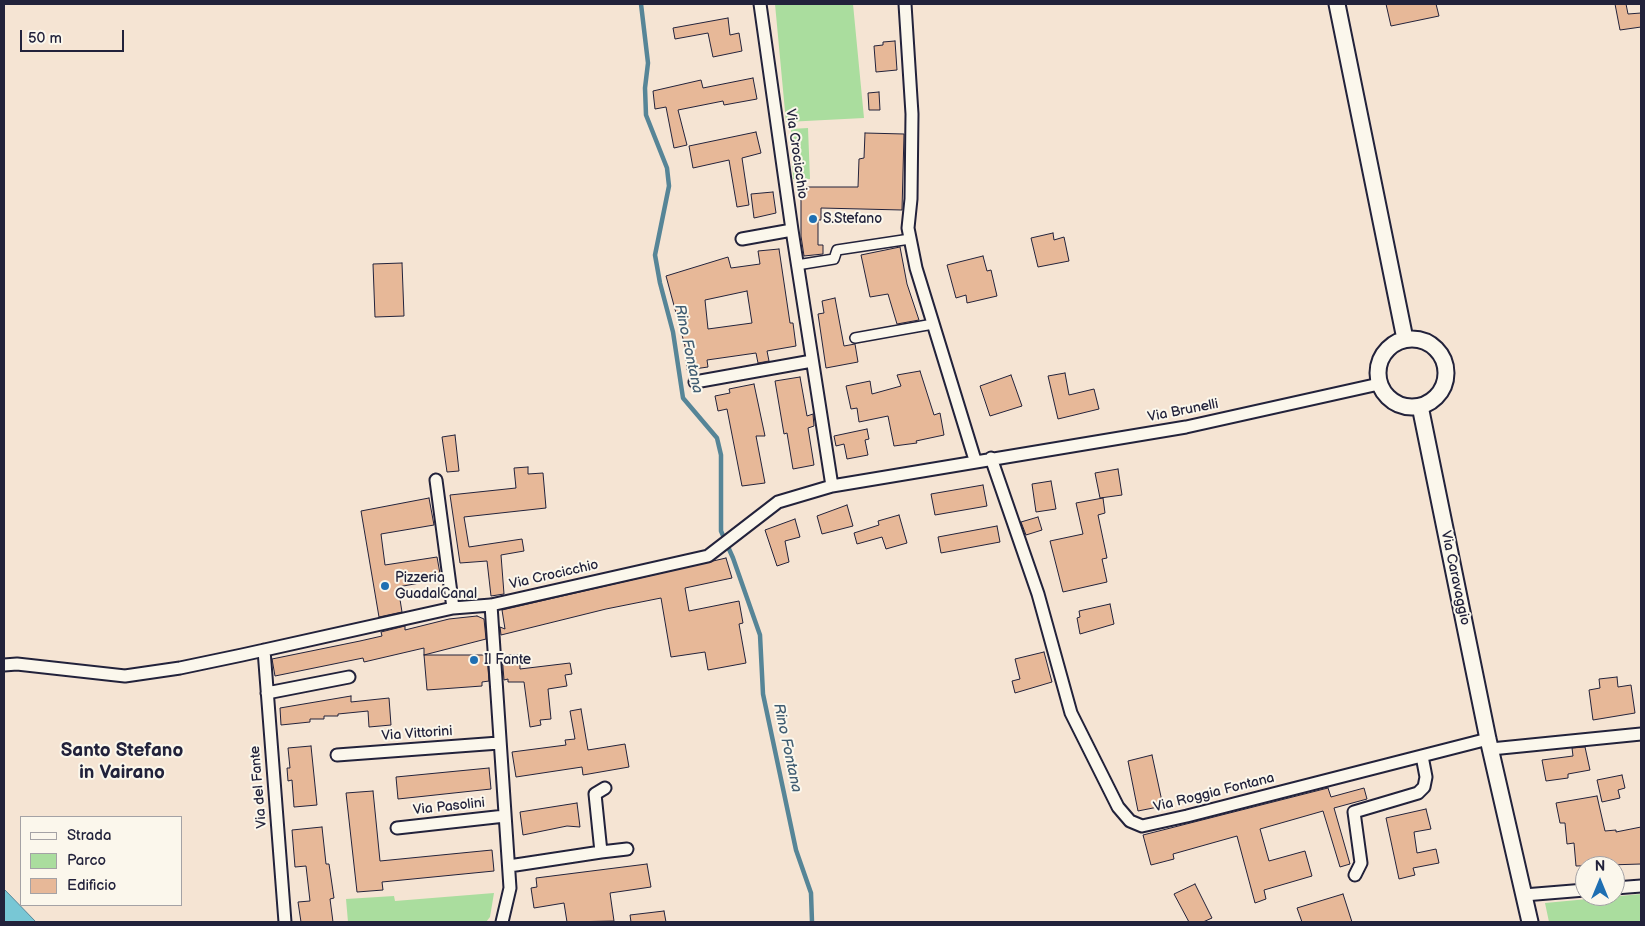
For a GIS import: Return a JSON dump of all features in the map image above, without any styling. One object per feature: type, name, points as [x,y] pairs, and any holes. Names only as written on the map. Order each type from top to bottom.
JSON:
[{"type":"street","name":"Via Crocicchio","points":[[760,4],[797,265],[832,486]]},
{"type":"street","points":[[905,4],[912,114],[911,199],[908,228],[916,268],[975,460]]},
{"type":"street","points":[[1337,4],[1405,339]]},
{"type":"street","points":[[742,239],[792,230]]},
{"type":"street","points":[[797,265],[834,259],[837,250],[910,239]]},
{"type":"street","points":[[855,338],[933,324]]},
{"type":"street","points":[[1405,339],[1417,339],[1428,343],[1438,350],[1444,360],[1446,371],[1445,383],[1440,393],[1431,402],[1410,408],[1396,403],[1384,393],[1379,384],[1378,372],[1380,361],[1390,347],[1405,339]]},
{"type":"street","points":[[695,382],[812,362]]},
{"type":"street","name":"Via Brunelli","points":[[991,458],[1186,427],[1379,384]]},
{"type":"street","name":"Via Caravaggio","points":[[1420,406],[1490,744],[1530,922]]},
{"type":"street","name":"Via Crocicchio","points":[[4,665],[17,664],[125,676],[180,668],[452,608],[491,605],[708,556],[778,502],[832,486],[991,458]]},
{"type":"street","name":"Via Roggia Fontana","points":[[991,458],[1038,594],[1072,712],[1118,807],[1130,821],[1142,826],[1422,756],[1490,744]]},
{"type":"street","points":[[436,480],[452,608]]},
{"type":"street","points":[[491,605],[510,890],[502,922]]},
{"type":"street","name":"Via del Fante","points":[[264,650],[285,922]]},
{"type":"street","points":[[267,693],[349,677]]},
{"type":"street","points":[[1490,744],[1641,734]]},
{"type":"street","name":"Via Vittorini","points":[[338,754],[499,743]]},
{"type":"street","points":[[1355,875],[1361,863],[1354,812],[1418,793],[1424,787],[1426,777],[1422,756]]},
{"type":"street","points":[[602,852],[595,794],[604,788]]},
{"type":"street","name":"Via Pasolini","points":[[397,828],[505,816]]},
{"type":"street","points":[[508,866],[627,849]]},
{"type":"street","points":[[1625,887],[1641,886]]},
{"type":"street","points":[[1524,895],[1575,891]]},
{"type":"green space","points":[[775,4],[853,4],[864,118],[786,122]]},
{"type":"green space","points":[[808,128],[810,179],[793,179],[791,129]]},
{"type":"green space","points":[[494,893],[490,917],[486,922],[348,922],[346,899],[394,896],[395,901]]},
{"type":"green space","points":[[1641,894],[1641,922],[1549,922],[1545,903],[1575,900],[1575,906],[1625,906],[1625,896]]},
{"type":"water","points":[[4,889],[36,922],[4,922]]},
{"type":"building","points":[[1386,4],[1436,4],[1439,16],[1391,26]]},
{"type":"building","points":[[1615,4],[1626,4],[1628,14],[1641,13],[1641,27],[1620,30]]},
{"type":"building","points":[[728,18],[730,35],[739,33],[742,51],[713,57],[708,33],[675,39],[673,28]]},
{"type":"building","points":[[895,41],[897,70],[876,72],[874,46],[883,45],[883,42]]},
{"type":"building","points":[[753,78],[757,99],[724,105],[723,101],[678,110],[687,145],[674,148],[666,107],[655,109],[653,91],[701,80],[703,88]]},
{"type":"building","points":[[879,92],[880,110],[869,110],[868,93]]},
{"type":"building","points":[[756,132],[761,153],[742,158],[749,205],[737,207],[729,160],[693,168],[689,146]]},
{"type":"building","points":[[865,133],[904,134],[902,210],[821,208],[821,220],[818,220],[818,245],[823,245],[823,254],[804,256],[801,236],[801,187],[858,187],[859,159],[864,158]]},
{"type":"building","points":[[773,192],[776,213],[754,218],[751,194]]},
{"type":"building","points":[[1053,233],[1054,240],[1064,237],[1069,261],[1038,267],[1031,238]]},
{"type":"building","points":[[900,247],[907,284],[919,320],[897,324],[888,294],[870,297],[861,255]]},
{"type":"building","points":[[779,249],[790,323],[793,323],[796,346],[767,351],[769,361],[758,363],[756,353],[707,360],[708,367],[687,370],[685,346],[666,276],[728,257],[731,268],[760,264],[758,251]],"holes":[[[747,291],[752,323],[708,329],[705,300]]]},
{"type":"building","points":[[983,256],[987,271],[991,270],[997,296],[967,303],[966,295],[956,298],[947,265]]},
{"type":"building","points":[[402,263],[404,316],[375,317],[373,264]]},
{"type":"building","points":[[835,298],[844,346],[855,344],[858,362],[826,368],[818,314],[824,313],[822,301]]},
{"type":"building","points":[[920,371],[934,415],[940,413],[944,435],[916,441],[917,443],[894,446],[888,416],[859,422],[857,408],[851,409],[846,386],[870,381],[872,394],[901,386],[897,375]]},
{"type":"building","points":[[1065,373],[1069,395],[1094,389],[1099,409],[1058,419],[1048,376]]},
{"type":"building","points":[[1011,375],[1022,406],[990,416],[980,386]]},
{"type":"building","points":[[800,377],[807,416],[813,414],[814,426],[808,428],[814,465],[793,469],[787,433],[784,434],[775,381]]},
{"type":"building","points":[[754,384],[765,436],[756,436],[765,483],[742,486],[727,409],[718,411],[715,396],[730,393],[729,389]]},
{"type":"building","points":[[867,429],[869,439],[865,440],[868,455],[847,459],[844,444],[836,446],[834,436]]},
{"type":"building","points":[[455,435],[459,471],[447,472],[442,437]]},
{"type":"building","points":[[528,467],[528,474],[543,473],[546,508],[464,517],[469,547],[522,539],[524,551],[501,555],[504,594],[491,596],[487,561],[460,563],[450,495],[516,488],[514,468]]},
{"type":"building","points":[[1118,469],[1122,495],[1100,498],[1095,473]]},
{"type":"building","points":[[1051,481],[1056,509],[1036,512],[1032,484]]},
{"type":"building","points":[[983,485],[987,506],[935,515],[931,494]]},
{"type":"building","points":[[429,498],[434,525],[381,534],[385,565],[437,557],[441,579],[398,587],[402,612],[379,617],[361,511]]},
{"type":"building","points":[[1103,498],[1105,513],[1098,515],[1107,558],[1102,559],[1107,582],[1063,592],[1050,541],[1083,534],[1076,503]]},
{"type":"building","points":[[847,505],[853,526],[822,534],[817,516]]},
{"type":"building","points":[[899,515],[907,543],[886,549],[882,537],[857,544],[854,533],[879,525],[878,521]]},
{"type":"building","points":[[1038,517],[1042,530],[1026,535],[1021,522]]},
{"type":"building","points":[[795,519],[800,537],[785,541],[789,562],[777,566],[765,530]]},
{"type":"building","points":[[997,526],[1000,542],[941,553],[938,537]]},
{"type":"building","points":[[726,558],[732,578],[685,588],[689,611],[739,601],[743,623],[739,624],[746,663],[708,670],[705,652],[671,657],[661,598],[606,609],[501,635],[500,627],[505,629],[502,610]]},
{"type":"building","points":[[1110,604],[1114,624],[1080,634],[1077,618],[1080,617],[1079,611]]},
{"type":"building","points":[[477,616],[484,619],[486,639],[424,655],[424,648],[364,662],[363,658],[275,676],[272,659],[382,636],[381,632],[405,626],[405,630],[449,619]]},
{"type":"building","points":[[1044,652],[1052,682],[1015,693],[1012,681],[1020,679],[1015,659]]},
{"type":"building","points":[[424,655],[487,655],[489,681],[482,682],[482,686],[427,690]]},
{"type":"building","points":[[502,655],[520,655],[520,669],[570,663],[572,674],[565,675],[567,686],[548,689],[551,719],[540,720],[541,725],[530,727],[524,682],[508,682],[508,679],[504,680]]},
{"type":"building","points":[[1617,677],[1618,687],[1631,685],[1635,713],[1593,720],[1589,690],[1600,688],[1599,679]]},
{"type":"building","points":[[351,696],[351,702],[389,698],[391,725],[369,727],[368,711],[338,714],[338,716],[324,716],[324,719],[310,719],[310,722],[281,725],[280,708]]},
{"type":"building","points":[[581,709],[588,750],[625,744],[629,767],[583,775],[582,767],[516,777],[512,752],[566,745],[565,740],[575,739],[570,711]]},
{"type":"building","points":[[311,746],[317,805],[294,807],[292,780],[288,781],[287,768],[290,768],[288,748]]},
{"type":"building","points":[[1585,747],[1590,770],[1568,774],[1568,778],[1546,781],[1542,760],[1573,756],[1572,748]]},
{"type":"building","points":[[1152,755],[1163,806],[1138,811],[1128,761]]},
{"type":"building","points":[[489,768],[491,789],[398,799],[396,777]]},
{"type":"building","points":[[1622,775],[1625,788],[1618,790],[1620,798],[1602,802],[1597,780]]},
{"type":"building","points":[[1328,788],[1331,797],[1364,788],[1367,799],[1334,808],[1350,864],[1340,867],[1323,811],[1260,829],[1269,861],[1305,851],[1312,876],[1264,890],[1266,899],[1255,903],[1237,836],[1173,854],[1174,859],[1151,865],[1143,835]]},
{"type":"building","points":[[373,791],[380,861],[492,850],[494,871],[382,882],[383,890],[357,892],[346,793]]},
{"type":"building","points":[[1597,796],[1605,831],[1616,830],[1616,832],[1641,827],[1641,864],[1625,864],[1625,856],[1575,856],[1574,843],[1567,844],[1565,823],[1560,823],[1556,803]]},
{"type":"building","points":[[577,803],[580,827],[567,826],[523,835],[520,812]]},
{"type":"building","points":[[1426,809],[1431,829],[1414,832],[1417,853],[1436,849],[1439,863],[1413,868],[1415,875],[1399,879],[1386,818]]},
{"type":"building","points":[[322,827],[326,864],[329,864],[334,898],[330,899],[333,922],[301,922],[298,902],[310,901],[306,866],[295,867],[292,830]]},
{"type":"building","points":[[647,864],[651,887],[610,893],[614,921],[567,922],[564,903],[534,908],[531,888],[537,887],[536,878]]},
{"type":"building","points":[[1195,884],[1212,918],[1203,922],[1189,922],[1174,894]]},
{"type":"building","points":[[1343,894],[1352,922],[1302,922],[1297,908]]},
{"type":"building","points":[[664,911],[666,922],[631,922],[630,915]]},
{"type":"waterway","name":"Rino Fontana","points":[[641,4],[648,63],[645,88],[646,115],[667,168],[669,186],[655,255],[660,283],[673,332],[683,398],[717,438],[721,455],[721,531],[733,558],[760,635],[763,694],[796,850],[811,893],[812,922]]},
{"type":"place","name":"S.Stefano","points":[[813,219]]},
{"type":"place","name":"Pizzeria GuadalCanal","points":[[385,586]]},
{"type":"place","name":"Il Fante","points":[[474,660]]},
{"type":"district","name":"Santo Stefano in Vairano","points":[[122,762]]}]
